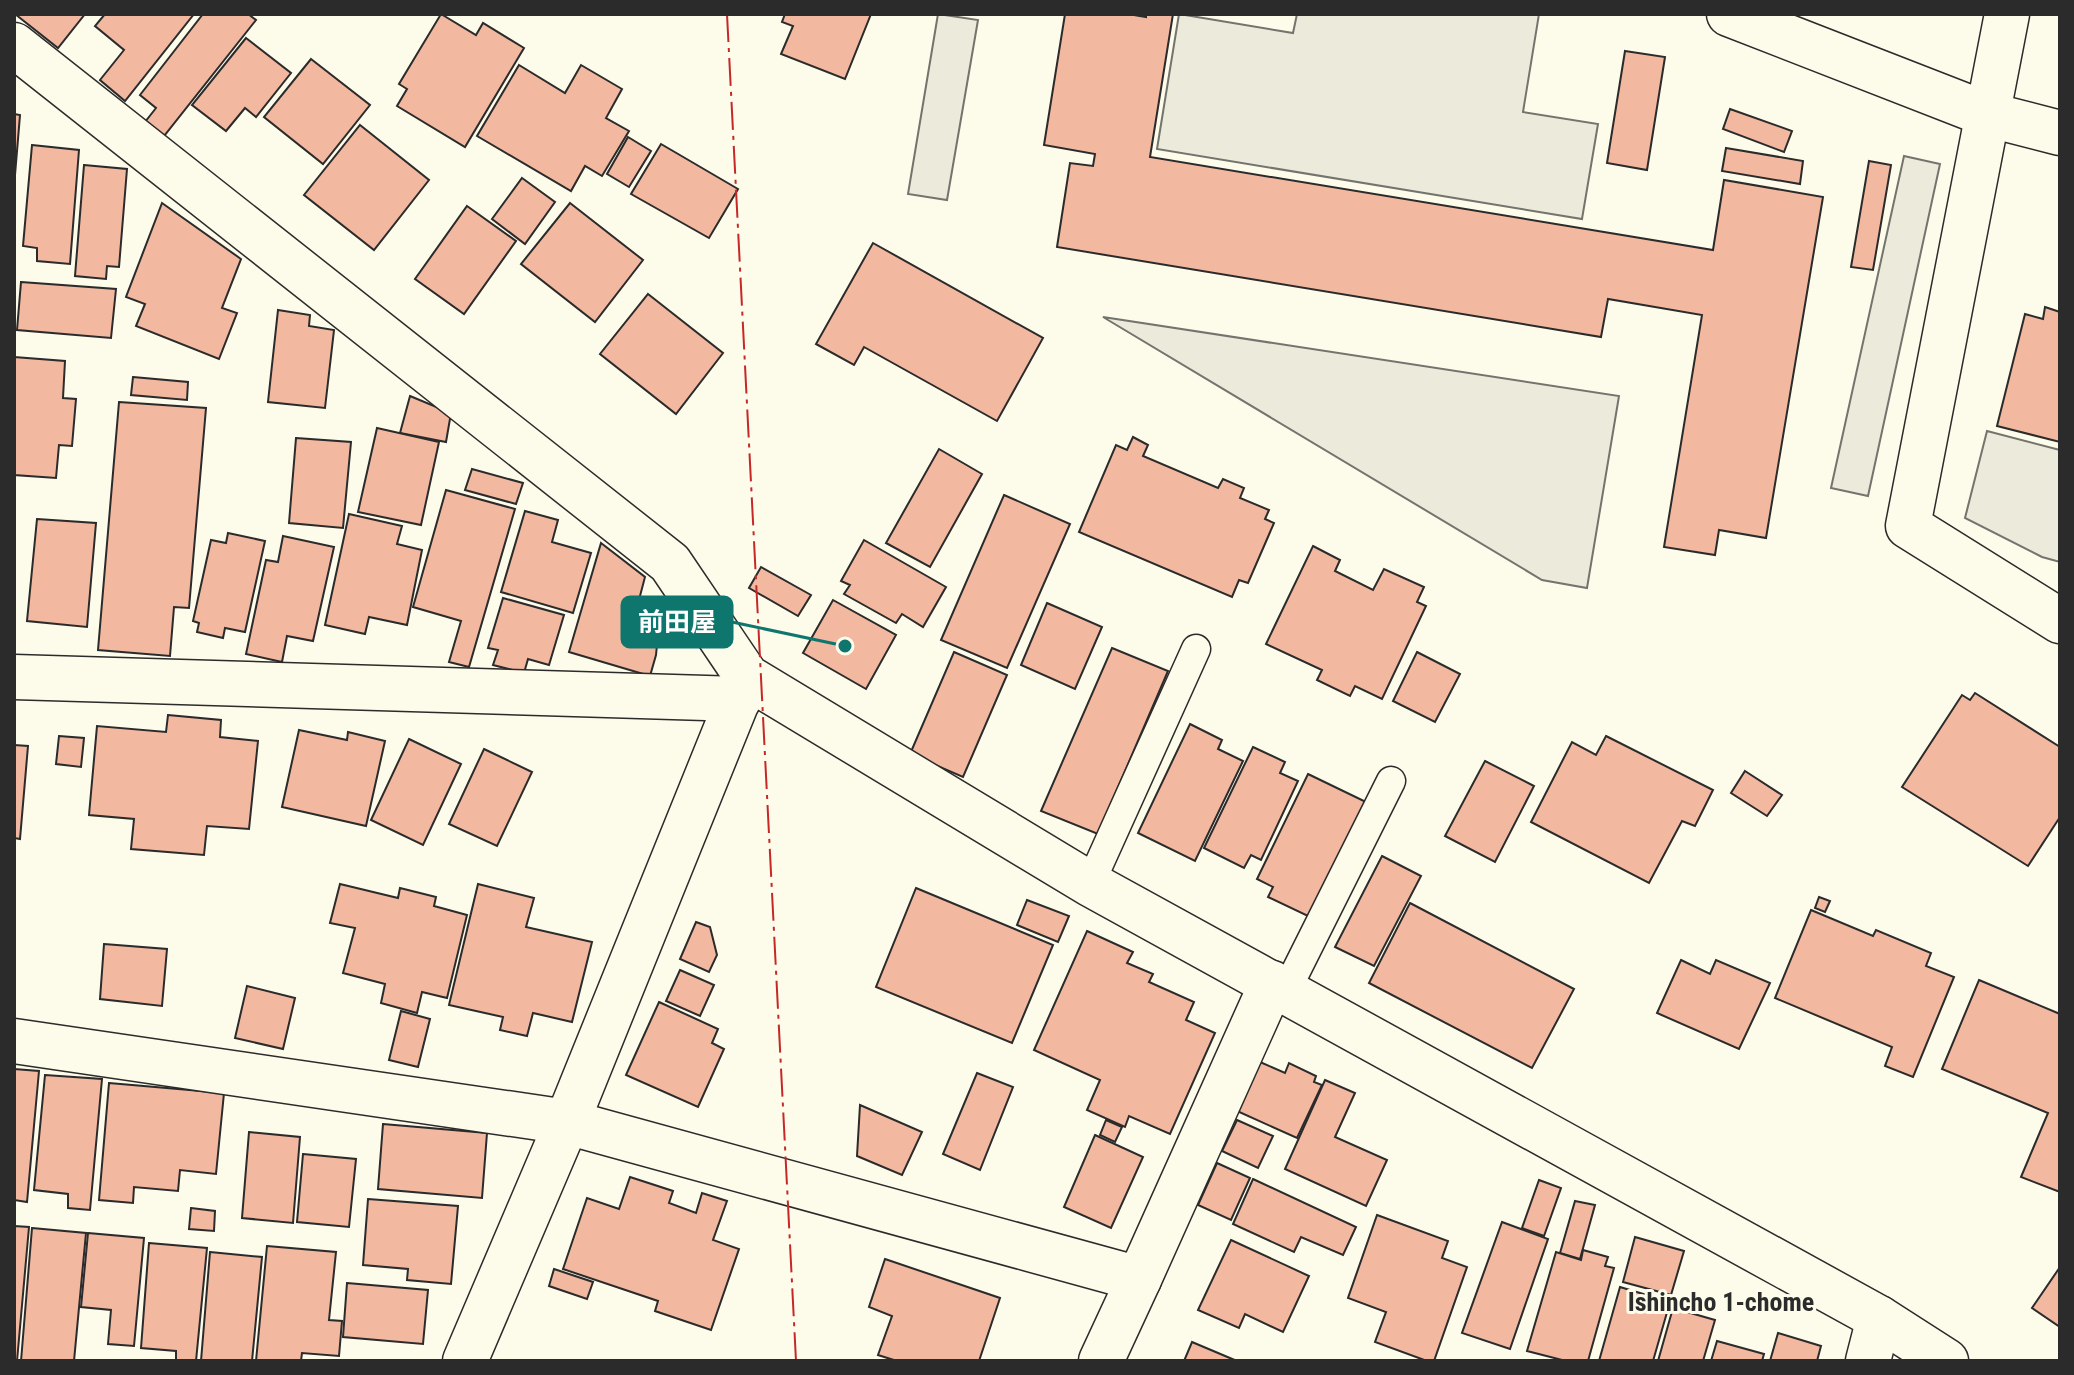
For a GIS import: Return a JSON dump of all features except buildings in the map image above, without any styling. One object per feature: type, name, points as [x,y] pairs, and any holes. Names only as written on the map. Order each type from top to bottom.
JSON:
[{"type":"street","points":[[1729,14],[1986,114],[2060,133]]},
{"type":"street","points":[[2007,14],[1908,526],[2060,621]]},
{"type":"street","points":[[14,45],[670,563],[743,688]]},
{"type":"street","points":[[14,677],[743,688],[1090,884],[1879,1318],[1946,1361]]},
{"type":"street","points":[[465,1361],[567,1122],[743,688]]},
{"type":"street","points":[[1101,1361],[1279,987]]},
{"type":"street","points":[[14,1041],[567,1122],[1139,1279]]},
{"type":"street","points":[[1868,1361],[1879,1318]]},
{"type":"lane","points":[[1090,884],[1196,649]]},
{"type":"lane","points":[[1279,987],[1391,781]]},
{"type":"shaded area","points":[[938,14],[978,20],[947,200],[908,194]]},
{"type":"shaded area","points":[[1179,14],[1293,33],[1297,14],[1539,14],[1523,112],[1598,124],[1582,219],[1157,149]]},
{"type":"shaded area","points":[[1904,156],[1940,164],[1868,496],[1831,488]]},
{"type":"shaded area","points":[[1103,317],[1619,396],[1587,588],[1542,580]]},
{"type":"shaded area","points":[[1987,431],[2060,450],[2060,562],[2042,557],[1965,518]]},
{"type":"power","points":[[727,14],[796,1361]]},
{"type":"place","name":"前田屋","points":[[845,646]]},
{"type":"district","name":"Ishincho 1-chome","points":[[1721,1302]]}]
